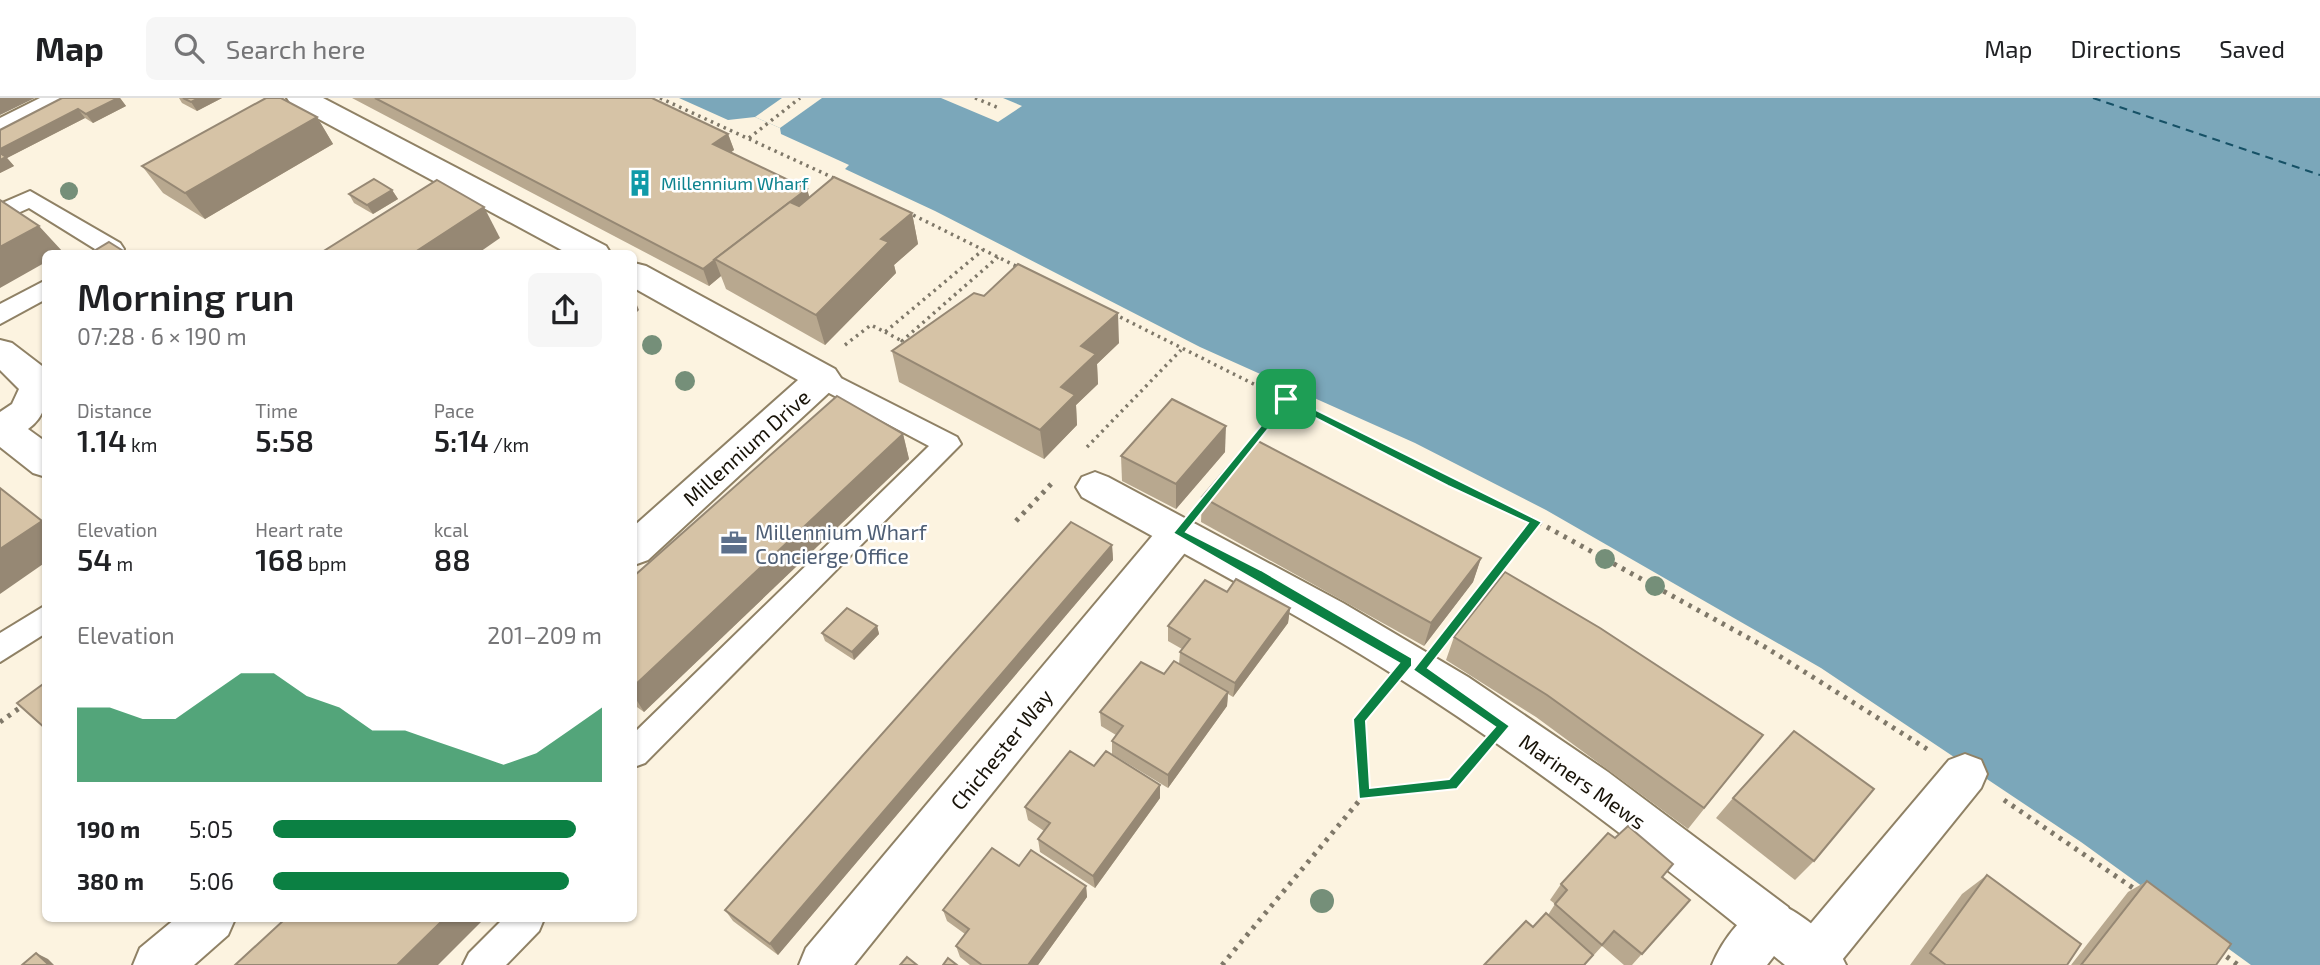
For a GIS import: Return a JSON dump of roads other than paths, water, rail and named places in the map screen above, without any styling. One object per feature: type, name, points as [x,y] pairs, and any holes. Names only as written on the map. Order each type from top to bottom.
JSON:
[{"type":"street","points":[[301,98],[587,250]]},
{"type":"street","name":"Millennium Drive","points":[[637,276],[823,378],[637,546]]},
{"type":"street","points":[[0,352],[35,379],[37,388],[25,413],[1,430],[42,460]]},
{"type":"street","name":"Mariners Mews","points":[[1078,473],[1178,533],[1256,573],[1413,666],[1673,844],[1817,961]]},
{"type":"street","name":"Chichester Way","points":[[823,965],[1178,533]]},
{"type":"street","points":[[1817,961],[1965,774]]},
{"type":"street","points":[[158,965],[208,922]]},
{"type":"street","points":[[1736,965],[1771,923]]},
{"type":"lane","points":[[0,127],[56,98]]},
{"type":"lane","points":[[0,214],[30,198],[110,250]]},
{"type":"lane","points":[[0,315],[42,290]]},
{"type":"lane","points":[[637,750],[948,444],[823,378]]},
{"type":"lane","points":[[0,649],[42,620]]},
{"type":"lane","points":[[481,965],[524,922]]},
{"type":"water","points":[[679,98],[2320,98],[2320,965],[2251,965],[2081,842],[1821,668],[1546,510],[1415,443],[1200,347],[935,211],[845,169],[849,165],[781,134],[780,128],[755,117],[728,120]]},
{"type":"place","name":"Millennium Wharf","points":[[640,183]]},
{"type":"place","name":"Millennium Wharf Concierge Office","points":[[734,543]]}]
